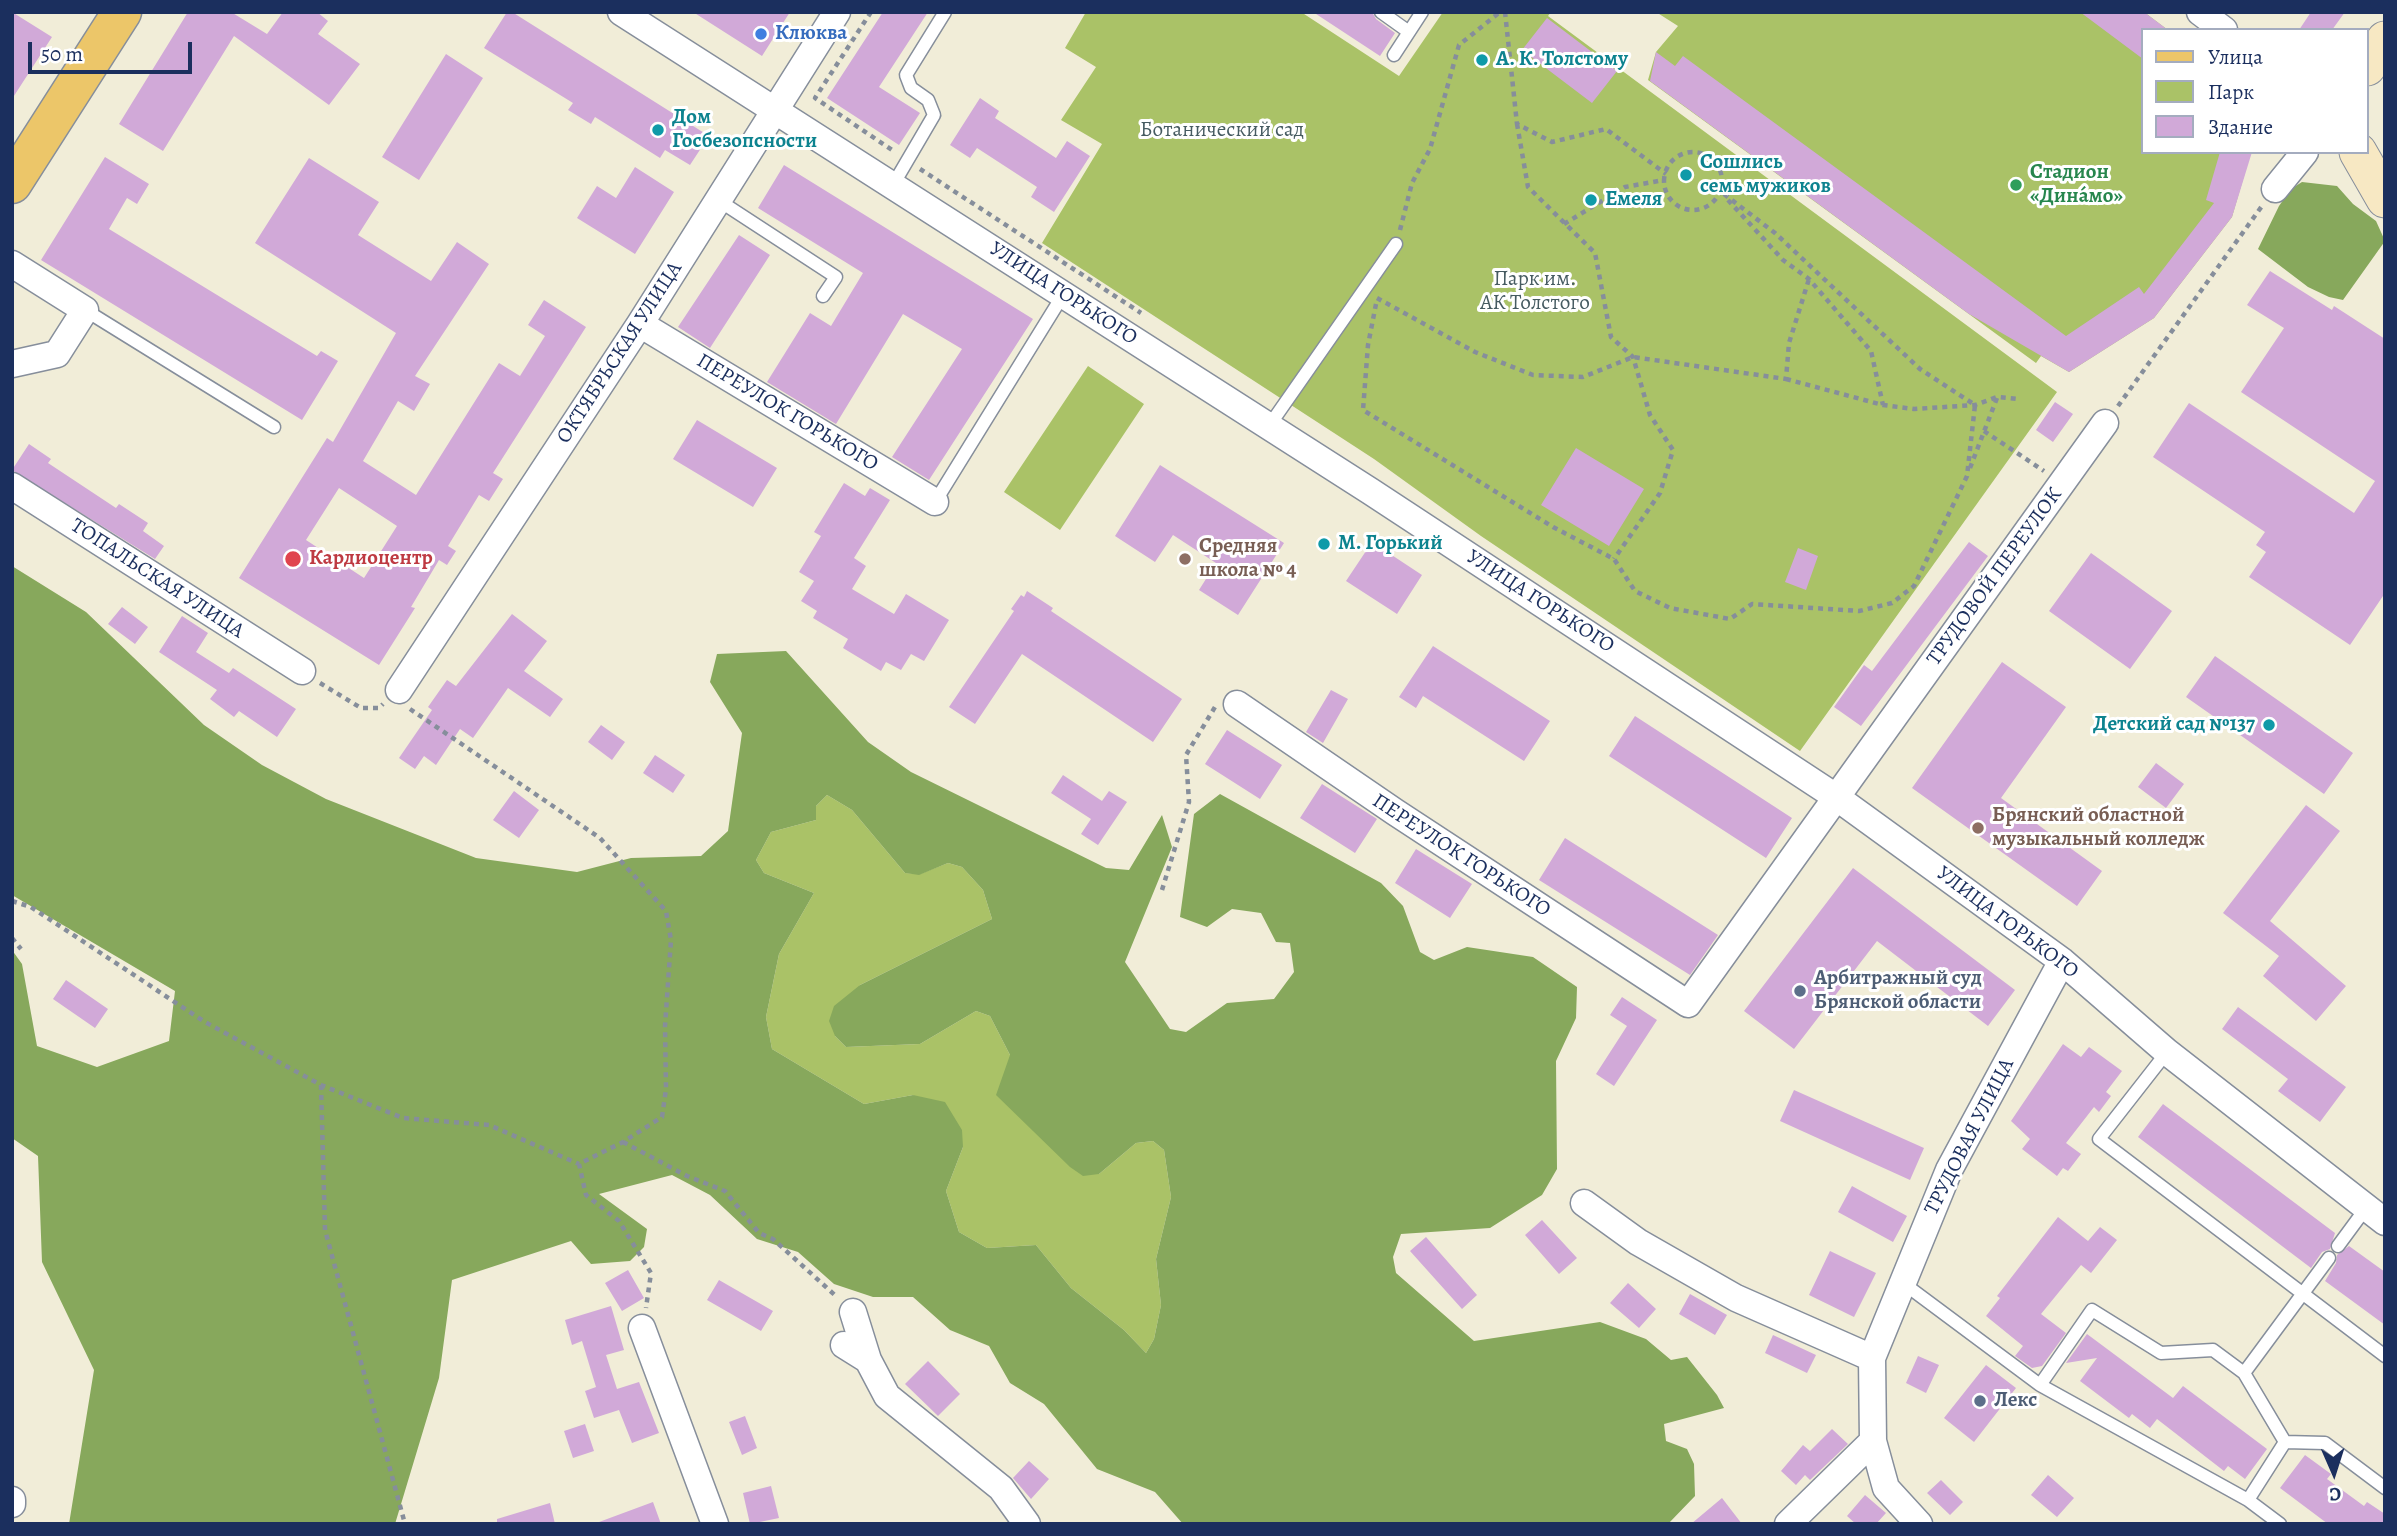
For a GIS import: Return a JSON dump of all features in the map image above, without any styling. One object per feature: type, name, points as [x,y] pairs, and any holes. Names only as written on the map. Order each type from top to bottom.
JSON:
[{"type":"main road","points":[[12,184],[122,12]]},
{"type":"main road","points":[[2369,64],[2385,40]]},
{"type":"main road","points":[[2359,154],[2385,199]]},
{"type":"street","name":"УЛИЦА ГОРЬКОГО","points":[[621,12],[1269,426],[1836,797],[2062,961],[2166,1052],[2375,1215]]},
{"type":"street","name":"ОКТЯБРЬСКАЯ УЛИЦА","points":[[395,694],[640,324],[837,12]]},
{"type":"street","points":[[2200,12],[2221,28]]},
{"type":"street","points":[[2275,189],[2303,154]]},
{"type":"street","points":[[12,264],[85,310],[57,354],[12,364]]},
{"type":"street","name":"ПЕРЕУЛОК ГОРЬКОГО","points":[[640,324],[935,502]]},
{"type":"street","name":"ТРУДОВОЙ ПЕРЕУЛОК","points":[[1688,1004],[2105,423]]},
{"type":"street","name":"ТОПАЛЬСКАЯ УЛИЦА","points":[[12,486],[302,671]]},
{"type":"street","name":"ПЕРЕУЛОК ГОРЬКОГО","points":[[1237,704],[1395,813],[1688,1004]]},
{"type":"street","name":"ТРУДОВАЯ УЛИЦА","points":[[1919,1524],[1886,1488],[1872,1441],[1872,1358],[1948,1170],[2062,961]]},
{"type":"street","points":[[1584,1203],[1638,1242],[1736,1297],[1872,1358]]},
{"type":"street","points":[[853,1312],[868,1360],[887,1396],[1001,1488],[1027,1524]]},
{"type":"street","points":[[642,1328],[715,1524]]},
{"type":"street","points":[[844,1345],[868,1360]]},
{"type":"street","points":[[1788,1524],[1872,1441]]},
{"type":"lane","points":[[893,185],[934,114],[928,100],[911,88],[906,75],[945,12]]},
{"type":"lane","points":[[1381,12],[1409,32]]},
{"type":"lane","points":[[1394,55],[1422,12]]},
{"type":"lane","points":[[718,200],[836,277],[823,296]]},
{"type":"lane","points":[[1269,426],[1396,244]]},
{"type":"lane","points":[[935,502],[1063,295]]},
{"type":"lane","points":[[85,310],[274,428]]},
{"type":"lane","points":[[2166,1052],[2099,1139],[2385,1356]]},
{"type":"lane","points":[[2338,1246],[2375,1215]]},
{"type":"lane","points":[[2244,1373],[2329,1258]]},
{"type":"lane","points":[[1903,1283],[2040,1385],[2248,1500],[2280,1524]]},
{"type":"lane","points":[[2040,1385],[2092,1310],[2161,1353],[2213,1350],[2244,1373],[2285,1442]]},
{"type":"lane","points":[[2248,1500],[2285,1442]]},
{"type":"lane","points":[[2285,1442],[2325,1443],[2385,1488]]},
{"type":"path","points":[[871,12],[815,98],[1145,316]]},
{"type":"path","points":[[1503,12],[1528,187],[1595,253],[1611,337],[1633,357],[1650,415],[1673,450],[1660,493],[1614,559]]},
{"type":"path","points":[[1396,244],[1412,183],[1430,149],[1459,46],[1503,12]]},
{"type":"path","points":[[1517,124],[1552,142],[1606,129],[1665,177]]},
{"type":"path","points":[[1685,153],[1702,154],[1717,163],[1722,176],[1720,191],[1709,205],[1684,209],[1668,197],[1665,177],[1674,158],[1685,153]]},
{"type":"path","points":[[1563,224],[1625,187],[1665,177]]},
{"type":"path","points":[[2105,423],[2275,189]]},
{"type":"path","points":[[1720,191],[1783,260],[1808,279],[1871,351],[1883,405]]},
{"type":"path","points":[[1720,191],[1775,233],[1920,369],[1975,405]]},
{"type":"path","points":[[1786,379],[1789,342],[1808,279]]},
{"type":"path","points":[[1380,288],[1368,345],[1363,410],[1553,527],[1614,559],[1636,591],[1670,608],[1730,620],[1752,604],[1859,611],[1892,603],[1914,586],[1967,476],[1997,397]]},
{"type":"path","points":[[1377,299],[1475,352],[1533,375],[1583,377],[1633,357],[1786,379],[1883,405],[1914,409],[1975,405],[1997,397],[2018,399]]},
{"type":"path","points":[[1967,476],[1975,405]]},
{"type":"path","points":[[1984,431],[2062,483]]},
{"type":"path","points":[[12,901],[31,907],[205,1021],[321,1085],[402,1118],[489,1125],[579,1164],[623,1142],[662,1117],[666,1089],[665,1026],[671,940],[666,911],[600,838],[395,694],[379,708],[361,708],[302,671]]},
{"type":"path","points":[[1162,890],[1189,802],[1186,755],[1214,708],[1237,704]]},
{"type":"path","points":[[12,939],[21,949]]},
{"type":"path","points":[[321,1085],[326,1230],[405,1524]]},
{"type":"path","points":[[623,1142],[687,1176],[724,1191],[759,1233],[773,1239],[853,1312]]},
{"type":"path","points":[[579,1164],[586,1195],[619,1221],[651,1273],[642,1328]]},
{"type":"green space","name":"Парк им. АК Толстого","points":[[1086,12],[1301,12],[1399,76],[1443,12],[1551,12],[1548,16],[2057,392],[1800,751],[1481,536],[1374,459],[1042,243],[1102,144],[1061,120],[1096,67],[1065,48]]},
{"type":"green space","name":"Стадион «Дина́мо»","points":[[1656,12],[2144,12],[2165,28],[2142,28],[2142,154],[2250,154],[2232,217],[2154,318],[2069,372],[2041,356],[2036,363],[1648,80],[1656,52],[1678,26]]},
{"type":"green space","points":[[2302,182],[2337,186],[2353,204],[2376,221],[2385,241],[2343,300],[2308,287],[2258,249],[2279,206],[2291,189]]},
{"type":"green space","points":[[1088,366],[1144,404],[1060,530],[1004,492]]},
{"type":"green space","points":[[12,566],[86,612],[204,725],[262,765],[326,799],[476,858],[577,872],[631,858],[701,856],[728,831],[742,733],[710,682],[717,654],[786,651],[868,742],[911,772],[1106,868],[1129,870],[1162,815],[1172,847],[1125,962],[1170,1029],[1186,1032],[1227,1003],[1274,999],[1294,972],[1290,943],[1276,942],[1261,913],[1232,909],[1207,927],[1180,917],[1194,814],[1220,794],[1381,883],[1403,906],[1420,952],[1434,960],[1467,947],[1533,957],[1577,987],[1576,1018],[1556,1061],[1557,1169],[1542,1195],[1490,1228],[1401,1234],[1393,1257],[1396,1273],[1474,1341],[1600,1322],[1646,1339],[1671,1360],[1687,1357],[1724,1408],[1664,1424],[1666,1441],[1687,1449],[1694,1464],[1695,1496],[1668,1524],[1183,1524],[1155,1492],[1097,1469],[1044,1404],[1010,1383],[989,1346],[950,1330],[913,1297],[873,1297],[834,1284],[798,1252],[757,1239],[710,1195],[672,1175],[599,1194],[647,1229],[644,1247],[630,1261],[591,1264],[571,1241],[452,1280],[439,1378],[395,1524],[69,1524],[94,1370],[42,1262],[38,1156],[12,1138],[12,950],[22,964],[37,1046],[97,1067],[169,1041],[175,991],[12,895]],"holes":[[[827,795],[852,810],[905,873],[919,875],[948,863],[962,867],[983,890],[992,919],[860,985],[834,1006],[829,1021],[835,1036],[846,1047],[920,1044],[976,1011],[990,1016],[1010,1055],[996,1095],[1070,1167],[1083,1176],[1099,1174],[1136,1143],[1153,1141],[1164,1150],[1171,1197],[1156,1259],[1161,1305],[1154,1339],[1146,1353],[1124,1330],[1071,1288],[1036,1245],[987,1248],[959,1232],[946,1191],[963,1147],[962,1130],[945,1102],[913,1095],[864,1104],[772,1049],[766,1017],[779,954],[814,893],[764,873],[756,860],[771,832],[816,820],[816,806]]]},
{"type":"green space","points":[[827,795],[852,810],[905,873],[920,874],[948,863],[962,867],[983,890],[992,919],[860,985],[835,1036],[846,1047],[920,1044],[976,1011],[990,1016],[1010,1055],[1099,1174],[1136,1143],[1153,1141],[1164,1150],[1171,1197],[1156,1259],[1161,1305],[1154,1339],[1146,1353],[1124,1330],[1071,1288],[1036,1245],[987,1248],[959,1232],[946,1191],[963,1147],[913,1095],[864,1104],[772,1049],[766,1017],[779,954],[814,893],[764,873],[756,860],[771,832],[816,820],[816,806]]},
{"type":"building","points":[[12,12],[52,37],[12,99]]},
{"type":"building","points":[[188,12],[231,12],[267,34],[283,12],[317,12],[328,21],[318,34],[360,64],[329,105],[234,36],[163,151],[119,124]]},
{"type":"building","name":"Дом Госбезопсности","points":[[507,12],[512,12],[709,136],[690,165],[665,150],[660,158],[595,117],[591,124],[568,110],[573,103],[484,48]]},
{"type":"building","points":[[693,12],[790,12],[762,56]]},
{"type":"building","points":[[883,12],[928,12],[879,87],[920,113],[899,145],[827,98]]},
{"type":"building","points":[[1313,12],[1372,12],[1376,19],[1395,33],[1380,56]]},
{"type":"building","points":[[2080,12],[2144,12],[2165,28],[2142,28],[2142,58]]},
{"type":"building","points":[[2311,12],[2345,12],[2333,28],[2300,28]]},
{"type":"building","points":[[1547,18],[1617,71],[1592,103],[1522,50]]},
{"type":"building","points":[[1656,52],[1675,66],[1683,56],[2066,336],[2139,287],[2144,294],[2214,203],[2206,200],[2219,154],[2251,154],[2232,217],[2154,318],[2069,372],[1969,314],[1650,81]]},
{"type":"building","points":[[446,54],[483,78],[419,180],[382,157]]},
{"type":"building","points":[[980,98],[999,111],[995,118],[1056,158],[1067,141],[1090,156],[1054,212],[1031,197],[1037,187],[977,148],[970,158],[950,145]]},
{"type":"building","points":[[105,157],[149,184],[137,204],[127,198],[109,229],[317,356],[321,351],[338,361],[302,420],[41,260]]},
{"type":"building","points":[[309,158],[379,202],[358,235],[431,281],[457,242],[489,264],[415,376],[430,384],[414,411],[398,401],[363,461],[416,495],[499,363],[520,376],[545,336],[528,325],[544,300],[586,327],[493,473],[503,479],[489,501],[479,495],[448,546],[456,551],[447,565],[439,560],[411,607],[415,608],[379,665],[239,578],[327,438],[333,442],[396,333],[255,243]],"holes":[[[339,488],[397,526],[364,578],[306,540]]]},
{"type":"building","points":[[784,165],[1033,319],[929,480],[892,457],[962,349],[903,314],[836,424],[767,382],[810,313],[831,326],[863,273],[758,208]]},
{"type":"building","points":[[635,167],[674,192],[635,254],[577,218],[597,186],[616,198]]},
{"type":"building","points":[[739,235],[770,255],[710,348],[678,327]]},
{"type":"building","points":[[2270,271],[2332,310],[2334,306],[2385,339],[2385,593],[2350,645],[2249,577],[2266,552],[2256,545],[2265,532],[2153,457],[2189,403],[2354,513],[2375,481],[2241,392],[2284,328],[2247,305]]},
{"type":"building","points":[[2055,402],[2073,414],[2053,442],[2036,430]]},
{"type":"building","points":[[697,420],[777,468],[753,507],[673,459]]},
{"type":"building","points":[[29,444],[51,459],[48,463],[116,508],[119,504],[148,523],[143,531],[164,546],[155,559],[12,470]]},
{"type":"building","points":[[1576,448],[1644,489],[1609,546],[1541,505]]},
{"type":"building","points":[[1160,465],[1284,543],[1238,615],[1199,590],[1216,563],[1173,535],[1155,562],[1115,536]]},
{"type":"building","points":[[844,483],[865,496],[870,488],[890,500],[854,558],[866,566],[852,589],[894,614],[906,594],[949,620],[924,661],[911,654],[901,670],[886,662],[881,671],[843,648],[848,639],[813,618],[817,611],[801,601],[814,581],[799,572],[821,536],[814,532]]},
{"type":"building","points":[[1372,542],[1422,575],[1397,614],[1346,581]]},
{"type":"building","points":[[1969,542],[1988,556],[1861,726],[1834,707],[1864,665],[1872,671]]},
{"type":"building","points":[[1798,548],[1818,556],[1806,590],[1785,582]]},
{"type":"building","points":[[2091,553],[2172,611],[2130,669],[2049,611]]},
{"type":"building","points":[[1027,591],[1053,608],[1051,611],[1182,699],[1153,742],[1022,654],[975,724],[949,707],[1014,611],[1011,609]]},
{"type":"building","points":[[122,607],[148,627],[135,644],[108,624]]},
{"type":"building","points":[[512,614],[547,641],[524,671],[563,699],[550,717],[508,688],[473,738],[460,729],[436,765],[424,756],[415,769],[399,758],[432,710],[428,707],[447,680],[456,686]]},
{"type":"building","points":[[182,616],[208,633],[196,652],[229,673],[233,668],[296,709],[277,737],[239,711],[234,717],[210,699],[217,690],[159,652]]},
{"type":"building","points":[[1433,646],[1550,721],[1524,761],[1423,696],[1416,708],[1399,697]]},
{"type":"building","name":"Детский сад №137","points":[[2215,656],[2353,753],[2324,794],[2186,697]]},
{"type":"building","points":[[2002,662],[2066,707],[2001,798],[2102,871],[2077,906],[1912,788]]},
{"type":"building","points":[[1331,690],[1348,699],[1323,743],[1306,732]]},
{"type":"building","points":[[1635,716],[1792,818],[1766,858],[1609,756]]},
{"type":"building","points":[[601,725],[625,742],[612,760],[588,742]]},
{"type":"building","points":[[1227,730],[1282,765],[1260,799],[1205,764]]},
{"type":"building","points":[[655,755],[685,775],[673,793],[643,773]]},
{"type":"building","points":[[2156,763],[2184,784],[2166,808],[2138,787]]},
{"type":"building","points":[[1063,775],[1102,801],[1109,791],[1127,802],[1098,845],[1081,834],[1091,819],[1051,793]]},
{"type":"building","points":[[1322,784],[1377,819],[1355,853],[1300,818]]},
{"type":"building","points":[[514,791],[539,810],[519,838],[493,820]]},
{"type":"building","points":[[2306,805],[2340,831],[2270,921],[2346,986],[2316,1021],[2263,976],[2279,956],[2223,913]]},
{"type":"building","points":[[1565,838],[1718,935],[1690,975],[1539,880]]},
{"type":"building","points":[[1416,849],[1472,884],[1450,918],[1395,883]]},
{"type":"building","points":[[1853,868],[2015,990],[1988,1026],[1877,941],[1794,1049],[1744,1011]]},
{"type":"building","points":[[66,980],[108,1009],[95,1028],[53,999]]},
{"type":"building","points":[[1622,997],[1657,1020],[1614,1086],[1596,1074],[1627,1026],[1610,1015]]},
{"type":"building","points":[[2238,1007],[2346,1087],[2320,1122],[2278,1091],[2288,1079],[2222,1029]]},
{"type":"building","points":[[2063,1044],[2081,1057],[2089,1047],[2122,1071],[2106,1092],[2111,1096],[2099,1112],[2094,1107],[2066,1143],[2081,1154],[2068,1171],[2063,1168],[2057,1176],[2022,1149],[2030,1139],[2011,1121]]},
{"type":"building","points":[[1794,1090],[1924,1148],[1910,1180],[1780,1121]]},
{"type":"building","points":[[2163,1104],[2335,1233],[2330,1249],[2322,1252],[2311,1268],[2138,1137]]},
{"type":"building","points":[[1852,1186],[1907,1216],[1893,1242],[1838,1212]]},
{"type":"building","points":[[2058,1217],[2088,1241],[2100,1227],[2117,1240],[2091,1273],[2081,1265],[2041,1314],[2066,1333],[2042,1366],[2032,1368],[2015,1356],[2023,1346],[1986,1316],[2000,1298],[1997,1296]]},
{"type":"building","points":[[1542,1220],[1577,1258],[1559,1274],[1525,1235]]},
{"type":"building","points":[[1426,1237],[1477,1295],[1462,1309],[1410,1251]]},
{"type":"building","points":[[2349,1246],[2385,1272],[2385,1325],[2325,1281],[2336,1263],[2337,1255]]},
{"type":"building","points":[[1830,1251],[1876,1273],[1854,1317],[1809,1295]]},
{"type":"building","points":[[628,1270],[644,1298],[622,1311],[605,1283]]},
{"type":"building","points":[[719,1280],[773,1311],[761,1331],[707,1300]]},
{"type":"building","points":[[1628,1283],[1656,1309],[1639,1328],[1610,1303]]},
{"type":"building","points":[[1690,1294],[1727,1315],[1715,1335],[1679,1314]]},
{"type":"building","points":[[611,1306],[624,1350],[606,1355],[617,1389],[639,1382],[659,1433],[632,1443],[619,1410],[594,1418],[585,1391],[596,1387],[582,1341],[572,1345],[565,1320]]},
{"type":"building","points":[[2087,1334],[2173,1398],[2183,1386],[2267,1449],[2245,1479],[2228,1466],[2224,1471],[2157,1419],[2150,1428],[2132,1414],[2129,1418],[2080,1381],[2097,1358],[2066,1363]]},
{"type":"building","points":[[1773,1335],[1816,1355],[1807,1373],[1765,1353]]},
{"type":"building","points":[[1918,1356],[1939,1365],[1926,1393],[1906,1383]]},
{"type":"building","points":[[928,1361],[960,1394],[938,1416],[905,1384]]},
{"type":"building","points":[[1986,1365],[2016,1388],[1974,1442],[1944,1418]]},
{"type":"building","points":[[745,1416],[757,1448],[742,1455],[729,1422]]},
{"type":"building","points":[[585,1424],[594,1451],[573,1458],[564,1431]]},
{"type":"building","points":[[1832,1429],[1848,1444],[1810,1480],[1805,1475],[1796,1485],[1781,1471],[1803,1445],[1810,1451]]},
{"type":"building","points":[[2305,1455],[2331,1474],[2327,1479],[2364,1506],[2367,1502],[2385,1514],[2385,1524],[2328,1524],[2280,1488]]},
{"type":"building","points":[[1029,1461],[1049,1479],[1031,1499],[1013,1478]]},
{"type":"building","points":[[2048,1475],[2074,1498],[2057,1517],[2031,1495]]},
{"type":"building","points":[[1941,1480],[1963,1502],[1950,1515],[1927,1493]]},
{"type":"building","points":[[771,1486],[779,1518],[750,1524],[743,1493]]},
{"type":"building","points":[[1865,1495],[1886,1513],[1876,1524],[1856,1524],[1847,1516]]},
{"type":"building","points":[[1722,1498],[1742,1524],[1691,1524]]},
{"type":"building","points":[[653,1502],[661,1524],[599,1522]]},
{"type":"building","points":[[550,1503],[555,1524],[497,1524],[497,1519]]},
{"type":"place","name":"Клюква","points":[[761,34]]},
{"type":"place","name":"А. К. Толстому","points":[[1482,60]]},
{"type":"place","name":"Дом Госбезопсности","points":[[658,130]]},
{"type":"place","name":"Сошлись семь мужиков","points":[[1686,175]]},
{"type":"place","name":"Стадион «Дина́мо»","points":[[2016,185]]},
{"type":"place","name":"Емеля","points":[[1591,200]]},
{"type":"place","name":"М. Горький","points":[[1324,544]]},
{"type":"place","name":"Кардиоцентр","points":[[293,559]]},
{"type":"place","name":"Средняя школа № 4","points":[[1185,559]]},
{"type":"place","name":"Детский сад №137","points":[[2269,725]]},
{"type":"place","name":"Брянский областной музыкальный колледж","points":[[1978,828]]},
{"type":"place","name":"Арбитражный суд Брянской области","points":[[1800,991]]},
{"type":"place","name":"Лекс","points":[[1980,1401]]},
{"type":"park label","name":"Ботанический сад","points":[[1222,131]]}]
